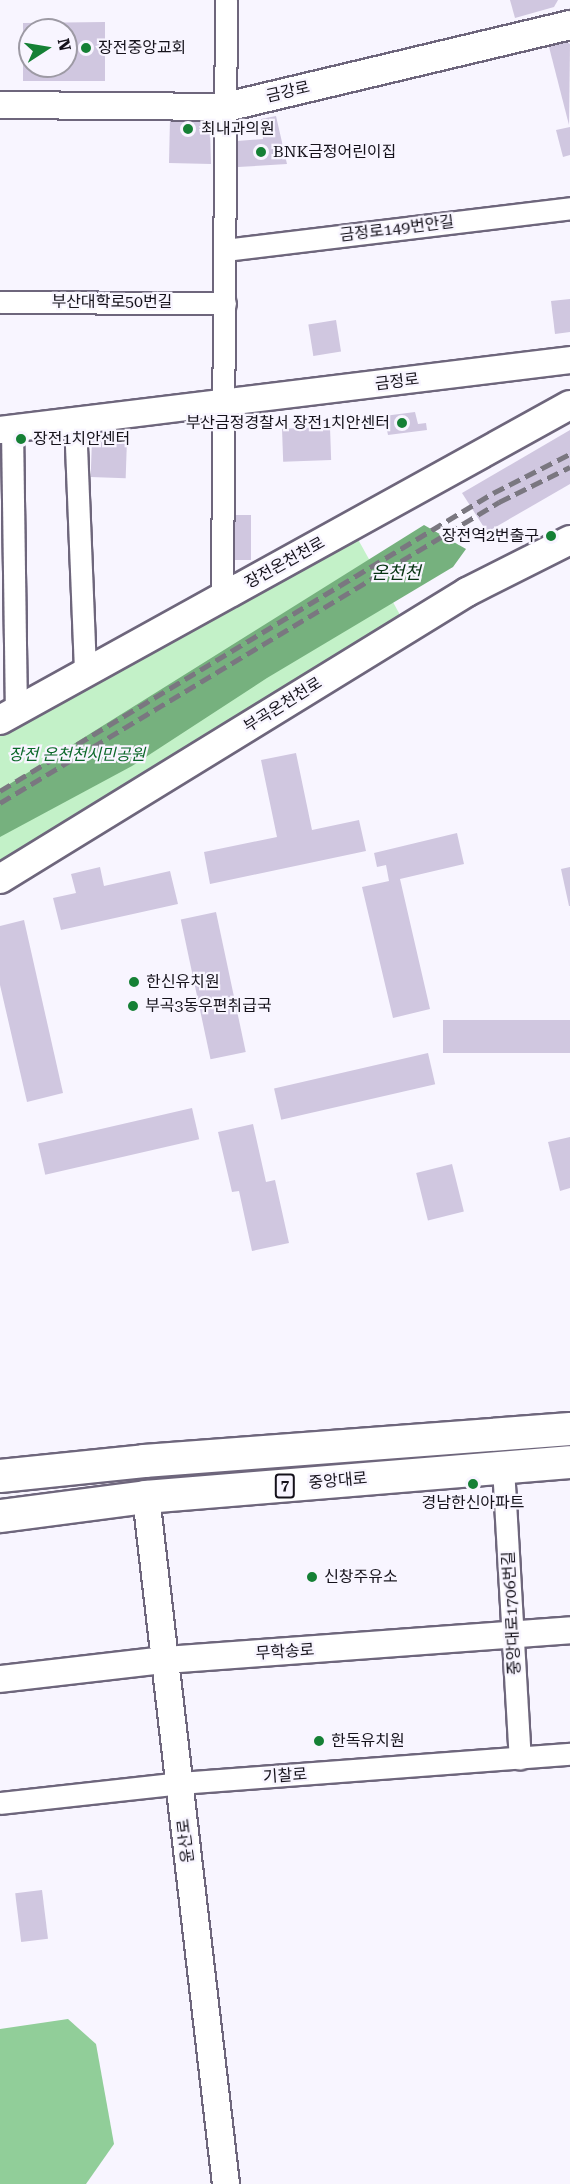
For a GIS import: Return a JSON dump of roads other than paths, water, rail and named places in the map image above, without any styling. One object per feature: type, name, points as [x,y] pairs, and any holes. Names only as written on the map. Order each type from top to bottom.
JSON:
[{"type":"main road","name":"금강로","points":[[226,107],[570,25]]},
{"type":"main road","name":"장전온천천로","points":[[8,715],[570,405]]},
{"type":"main road","name":"부곡온천천로","points":[[0,879],[467,592],[570,540]]},
{"type":"main road","name":"7","points":[[0,1476],[144,1461],[570,1429]]},
{"type":"main road","name":"중앙대로","points":[[0,1516],[146,1497],[570,1462]]},
{"type":"street","points":[[222,597],[226,0]]},
{"type":"street","name":"금강로","points":[[0,105],[226,107]]},
{"type":"street","name":"금정로149번안길","points":[[225,250],[570,208]]},
{"type":"street","name":"부산대학로50번길","points":[[0,302],[225,303]]},
{"type":"street","name":"금정로","points":[[6,429],[224,405],[570,360]]},
{"type":"street","points":[[75,421],[85,673]]},
{"type":"street","points":[[6,429],[8,715]]},
{"type":"street","name":"중앙대로1706번길","points":[[503,1467],[520,1759]]},
{"type":"street","name":"윤산로","points":[[146,1497],[226,2184]]},
{"type":"street","name":"무학송로","points":[[0,1679],[165,1660],[570,1630]]},
{"type":"street","name":"기찰로","points":[[0,1803],[180,1784],[570,1754]]},
{"type":"water","name":"온천천","points":[[424,525],[466,549],[453,567],[267,678],[132,766],[0,837],[0,790]]},
{"type":"railway","points":[[0,791],[493,493],[570,454]]},
{"type":"railway","points":[[0,803],[499,502],[570,467]]},
{"type":"place","name":"장전중앙교회","points":[[86,48]]},
{"type":"place","name":"최내과의원","points":[[188,129]]},
{"type":"place","name":"BNK금정어린이집","points":[[261,152]]},
{"type":"place","name":"부산금정경찰서 장전1치안센터","points":[[402,423]]},
{"type":"place","name":"장전1치안센터","points":[[21,439]]},
{"type":"place","name":"장전역2번출구","points":[[551,536]]},
{"type":"place","name":"한신유치원","points":[[134,982]]},
{"type":"place","name":"부곡3동우편취급국","points":[[133,1006]]},
{"type":"place","name":"경남한신아파트","points":[[473,1484]]},
{"type":"place","name":"신창주유소","points":[[312,1577]]},
{"type":"place","name":"한독유치원","points":[[319,1741]]},
{"type":"park label","name":"장전 온천천시민공원","points":[[77,755]]}]
